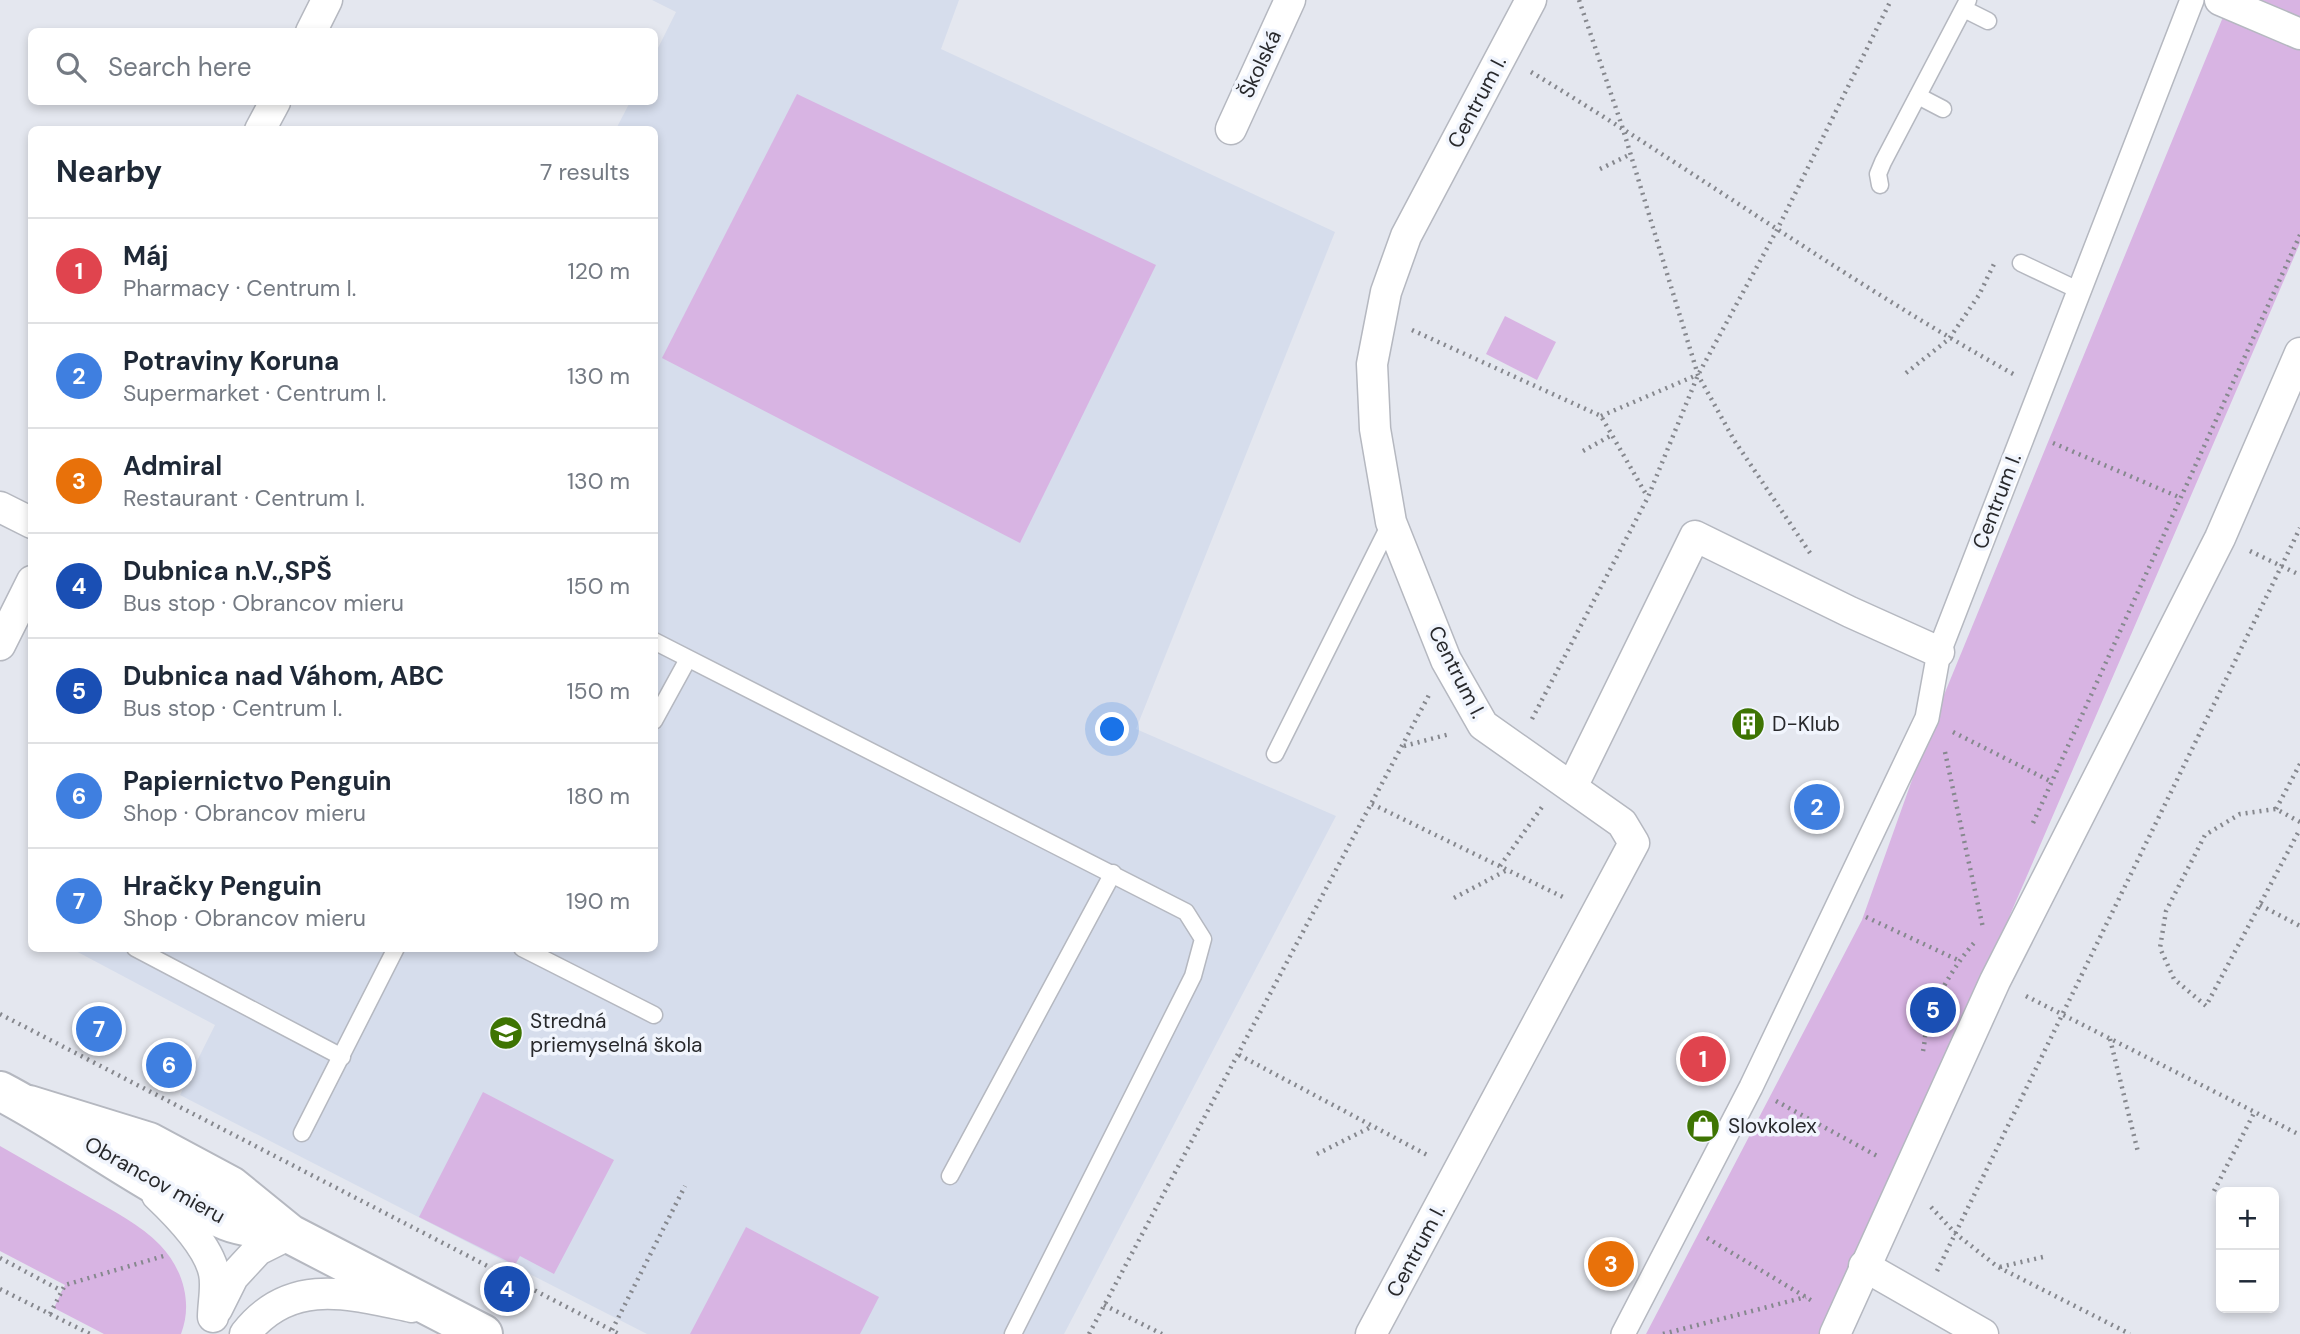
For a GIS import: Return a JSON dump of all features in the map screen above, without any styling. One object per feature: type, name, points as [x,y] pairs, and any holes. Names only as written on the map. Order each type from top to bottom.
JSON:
[{"type":"main road","name":"Obrancov mieru","points":[[14,1098],[134,1173],[229,1222],[290,1234]]},
{"type":"main road","name":"Obrancov mieru","points":[[14,1098],[149,1142],[231,1186],[290,1234],[483,1334]]},
{"type":"street","points":[[313,28],[327,0]]},
{"type":"street","name":"Školská","points":[[1231,129],[1290,0]]},
{"type":"street","name":"Centrum I.","points":[[1371,1334],[1598,914],[1633,843],[1622,823],[1483,725],[1446,660],[1391,522],[1374,416],[1372,364],[1380,315],[1406,236],[1531,0]]},
{"type":"street","name":"Centrum I.","points":[[1623,1334],[1751,1087],[1933,722],[1939,652],[2192,0]]},
{"type":"street","points":[[2220,0],[2300,34]]},
{"type":"street","points":[[262,126],[273,105]]},
{"type":"street","points":[[1835,1334],[1995,981],[2220,538],[2300,353]]},
{"type":"street","points":[[0,507],[28,521]]},
{"type":"street","points":[[1567,783],[1695,536],[1939,652]]},
{"type":"street","points":[[0,645],[28,589]]},
{"type":"street","points":[[134,1173],[180,1217],[201,1244],[214,1273],[211,1326]]},
{"type":"street","points":[[211,1326],[233,1277],[258,1250],[290,1234]]},
{"type":"street","points":[[1864,1266],[1922,1299],[1966,1330]]},
{"type":"street","points":[[245,1334],[256,1320],[281,1304],[310,1294],[345,1293],[440,1313]]},
{"type":"lane","points":[[1880,186],[1880,169],[1966,4],[1988,21]]},
{"type":"lane","points":[[1918,96],[1943,109]]},
{"type":"lane","points":[[2021,263],[2078,290]]},
{"type":"lane","points":[[1275,754],[1391,522]]},
{"type":"lane","points":[[658,643],[1186,912],[1203,939],[1194,976],[1013,1334]]},
{"type":"lane","points":[[658,714],[688,659]]},
{"type":"lane","points":[[950,1176],[1113,873]]},
{"type":"lane","points":[[143,952],[342,1057]]},
{"type":"lane","points":[[302,1133],[395,952]]},
{"type":"lane","points":[[532,952],[654,1015]]},
{"type":"path","points":[[1578,0],[1631,154],[1698,375],[1734,440],[1811,555]]},
{"type":"path","points":[[1517,748],[1648,497],[1698,375],[1778,228],[1891,0]]},
{"type":"path","points":[[1503,55],[1622,126],[1949,339],[2040,389]]},
{"type":"path","points":[[1600,169],[1631,154]]},
{"type":"path","points":[[2029,832],[2300,235]]},
{"type":"path","points":[[1906,373],[1949,339],[1979,295],[2000,253]]},
{"type":"path","points":[[1380,315],[1601,416],[1648,497]]},
{"type":"path","points":[[1601,416],[1698,375]]},
{"type":"path","points":[[2024,431],[2181,498]]},
{"type":"path","points":[[1583,451],[1612,435]]},
{"type":"path","points":[[1922,1299],[2300,528]]},
{"type":"path","points":[[2282,566],[2300,575]]},
{"type":"path","points":[[1089,1334],[1403,746],[1446,660]]},
{"type":"path","points":[[1933,722],[2052,782]]},
{"type":"path","points":[[1933,722],[1984,932],[1990,920]]},
{"type":"path","points":[[1403,746],[1483,725]]},
{"type":"path","points":[[2276,809],[2300,764]]},
{"type":"path","points":[[1500,866],[1567,783]]},
{"type":"path","points":[[1372,804],[1598,914]]},
{"type":"path","points":[[2300,822],[2276,809],[2240,814],[2205,835],[2166,911],[2160,948],[2174,979],[2206,1006],[2300,829]]},
{"type":"path","points":[[1454,898],[1507,870]]},
{"type":"path","points":[[1840,904],[1958,960],[2300,1135]]},
{"type":"path","points":[[2260,905],[2300,926]]},
{"type":"path","points":[[1922,1062],[1927,1024],[1958,960],[1976,942]]},
{"type":"path","points":[[0,1014],[619,1334]]},
{"type":"path","points":[[2110,1038],[2138,1152]]},
{"type":"path","points":[[1239,1055],[1458,1171]]},
{"type":"path","points":[[1751,1087],[1877,1155],[1905,1178],[1956,1234],[1998,1267],[2130,1334]]},
{"type":"path","points":[[2214,1191],[2254,1113]]},
{"type":"path","points":[[1317,1154],[1373,1126]]},
{"type":"path","points":[[1873,1165],[1877,1155]]},
{"type":"path","points":[[612,1330],[685,1186]]},
{"type":"path","points":[[1681,1223],[1815,1302]]},
{"type":"path","points":[[1998,1267],[2043,1257]]},
{"type":"path","points":[[0,1258],[62,1291]]},
{"type":"path","points":[[0,1289],[90,1334]]},
{"type":"path","points":[[1810,1313],[1820,1290]]},
{"type":"path","points":[[1663,1334],[1806,1297]]},
{"type":"path","points":[[1104,1305],[1162,1334]]},
{"type":"shaded area","points":[[652,0],[959,0],[941,49],[1335,232],[1136,729],[1336,816],[1064,1334],[647,1334],[180,1095],[215,1025],[78,952],[658,952],[658,126],[618,126],[628,105],[658,105],[658,48],[676,12]]},
{"type":"shaded area","points":[[2230,0],[2300,0],[2300,243],[2010,915],[1995,981],[1831,1334],[1646,1334],[1862,920],[1932,724]]},
{"type":"shaded area","points":[[797,94],[1156,265],[1020,543],[662,358]]},
{"type":"shaded area","points":[[1505,316],[1556,342],[1537,380],[1486,354]]},
{"type":"shaded area","points":[[483,1092],[614,1160],[554,1274],[520,1256],[515,1265],[419,1217]]},
{"type":"shaded area","points":[[0,1146],[126,1219],[160,1245],[175,1265],[184,1287],[186,1310],[181,1334],[104,1334],[54,1308],[65,1285],[0,1251]]},
{"type":"shaded area","points":[[746,1227],[879,1297],[860,1334],[690,1334]]},
{"type":"place","name":"D-Klub","points":[[1748,724]]},
{"type":"place","name":"Potraviny Koruna","points":[[1817,807]]},
{"type":"place","name":"Dubnica nad Váhom, ABC","points":[[1933,1010]]},
{"type":"place","name":"Hračky Penguin","points":[[99,1029]]},
{"type":"place","name":"Stredná priemyselná škola","points":[[506,1033]]},
{"type":"place","name":"Máj","points":[[1703,1059]]},
{"type":"place","name":"Papiernictvo Penguin","points":[[169,1065]]},
{"type":"place","name":"Slovkolex","points":[[1703,1126]]},
{"type":"place","name":"Admiral","points":[[1611,1264]]},
{"type":"place","name":"Dubnica n.V.,SPŠ","points":[[507,1289]]}]
